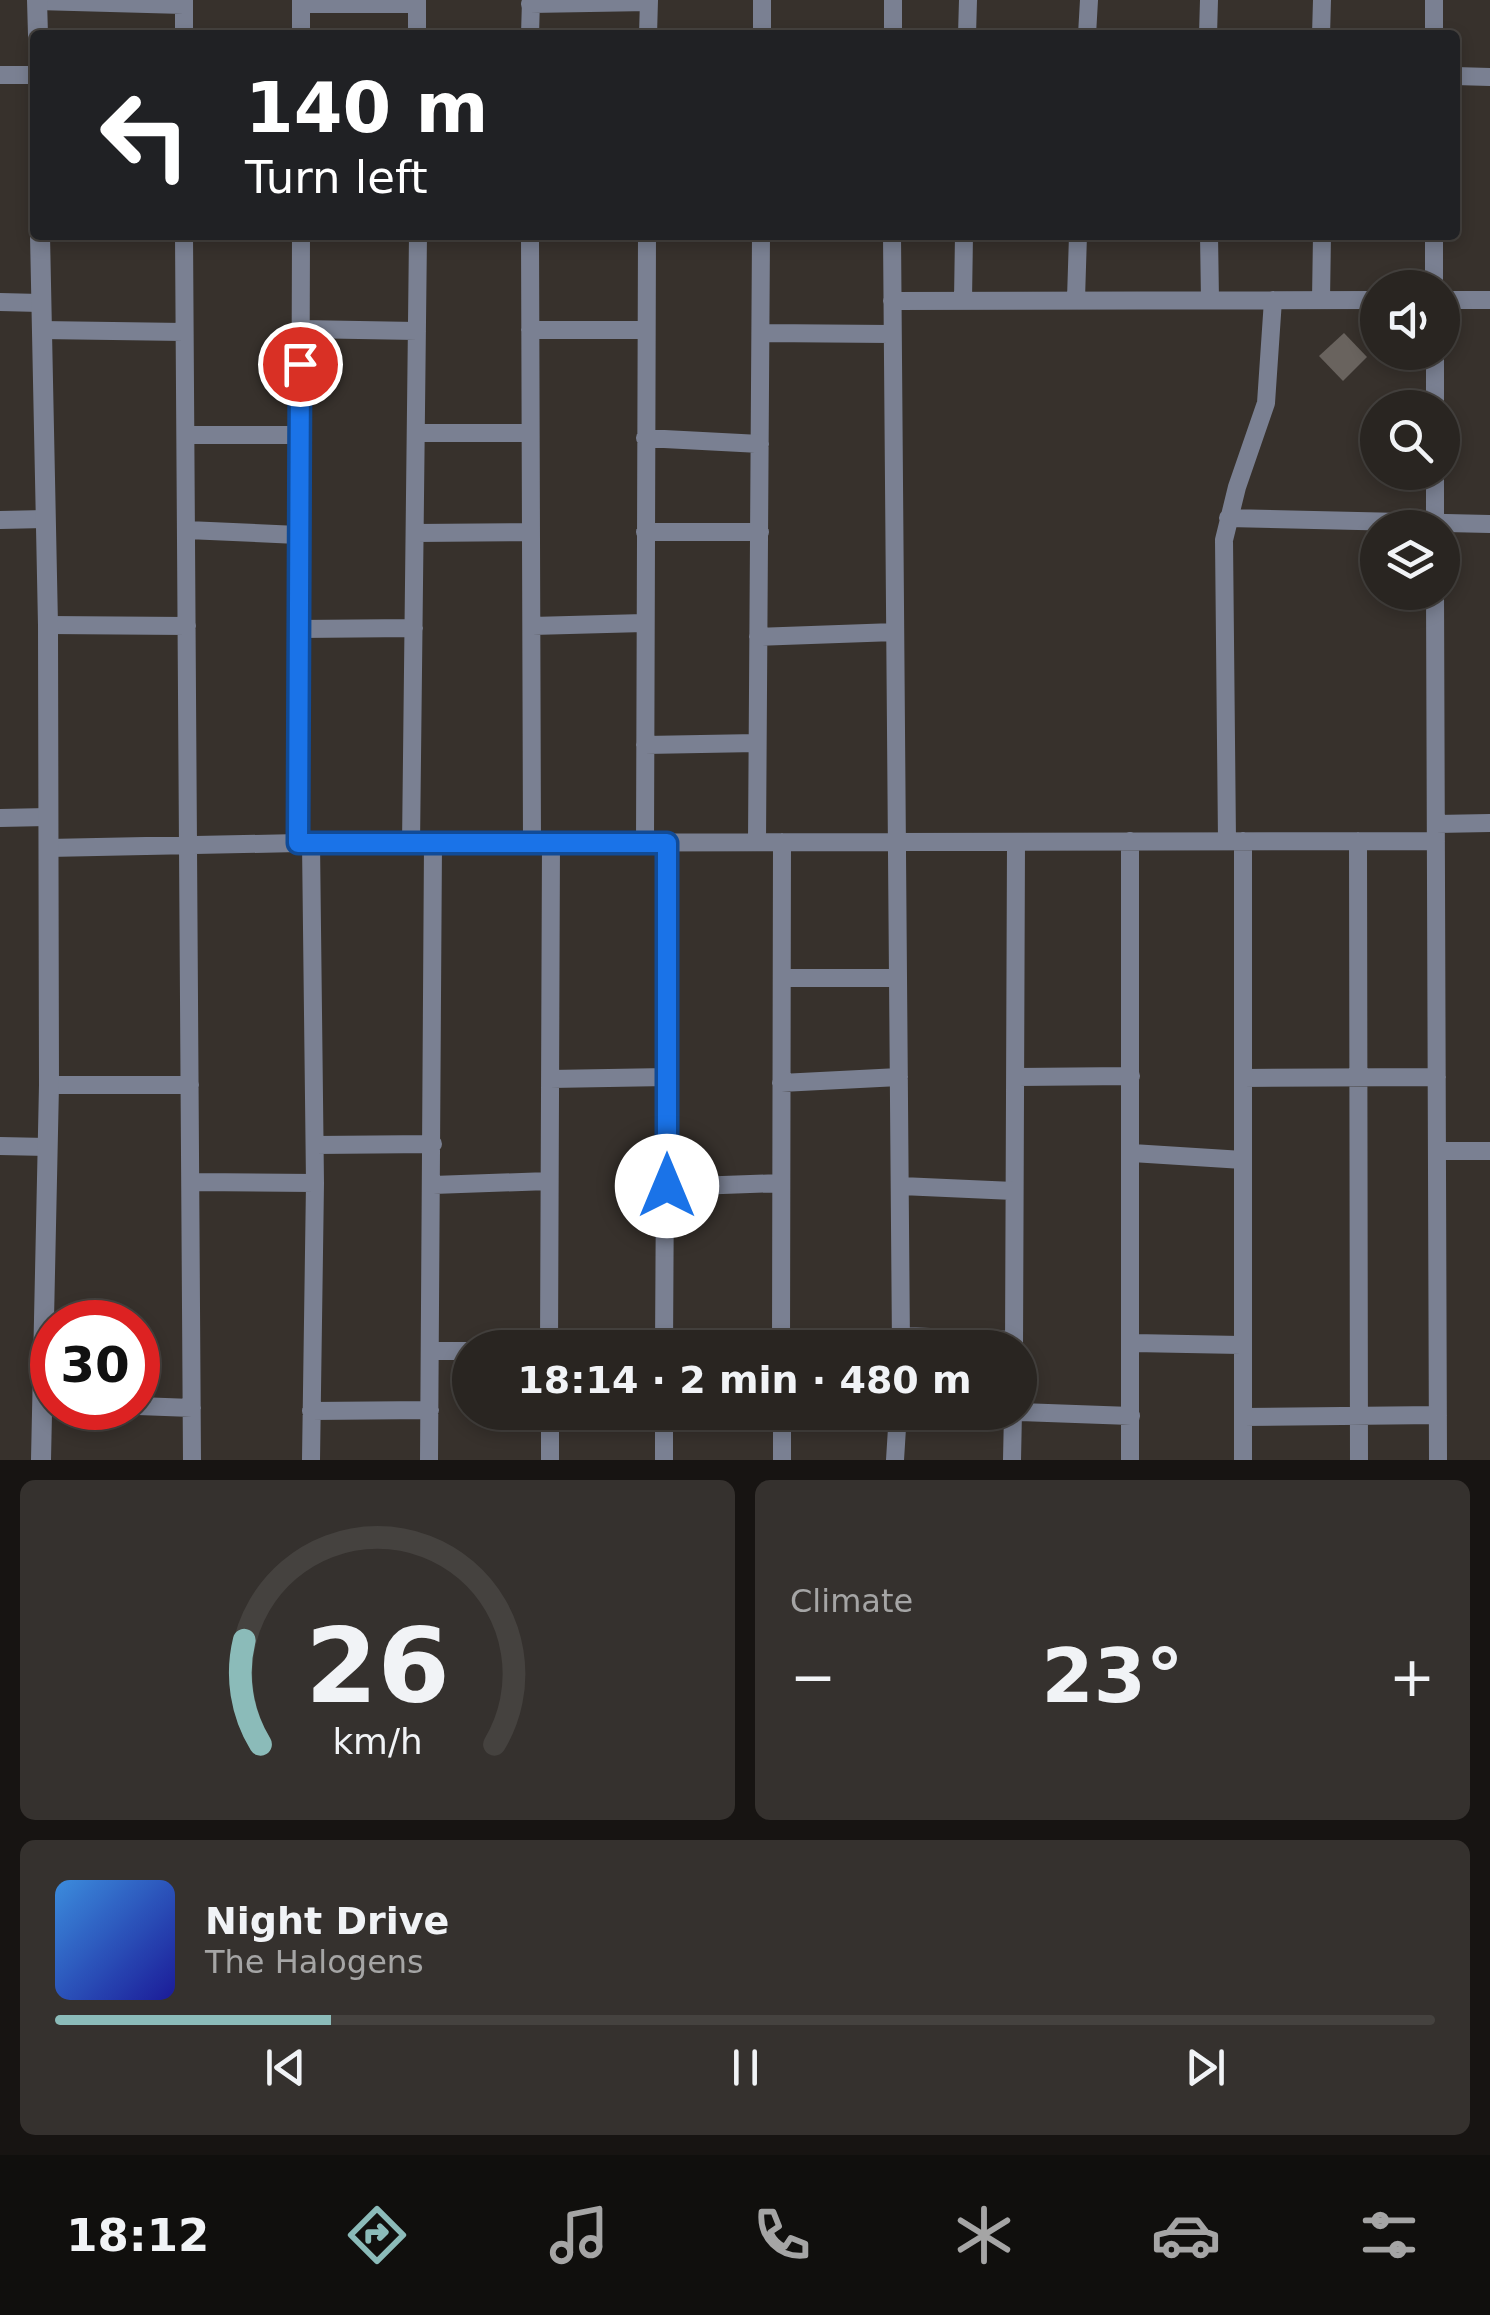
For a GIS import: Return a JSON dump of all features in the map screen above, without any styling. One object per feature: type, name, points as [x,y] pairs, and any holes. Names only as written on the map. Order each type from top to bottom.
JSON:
[{"type":"street","points":[[38,30],[38,0],[184,3],[184,30]]},
{"type":"street","points":[[762,0],[762,30]]},
{"type":"street","points":[[893,0],[893,30]]},
{"type":"street","points":[[967,30],[968,0]]},
{"type":"street","points":[[1087,30],[1089,0]]},
{"type":"street","points":[[1208,30],[1209,0]]},
{"type":"street","points":[[1322,0],[1322,30]]},
{"type":"street","points":[[1434,0],[1434,30]]},
{"type":"street","points":[[530,30],[530,2],[649,1],[648,30]]},
{"type":"street","points":[[301,30],[301,2],[417,2],[417,30]]},
{"type":"street","points":[[0,75],[30,75]]},
{"type":"street","points":[[1460,76],[1490,78]]},
{"type":"street","points":[[40,240],[48,625],[47,1300]]},
{"type":"street","points":[[184,240],[192,1460]]},
{"type":"street","points":[[301,240],[298,629],[315,1145],[311,1460]]},
{"type":"street","points":[[410,844],[418,240]]},
{"type":"street","points":[[530,240],[532,626],[550,1079],[549,1330]]},
{"type":"street","points":[[645,843],[647,240]]},
{"type":"street","points":[[757,842],[762,240]]},
{"type":"street","points":[[892,240],[901,1330]]},
{"type":"street","points":[[963,300],[964,240]]},
{"type":"street","points":[[1076,299],[1078,240]]},
{"type":"street","points":[[1209,240],[1210,300]]},
{"type":"street","points":[[1320,300],[1322,240]]},
{"type":"street","points":[[1434,240],[1434,270]]},
{"type":"street","points":[[1243,1460],[1243,1078],[1224,540],[1266,403],[1273,300]]},
{"type":"street","points":[[892,301],[1360,300]]},
{"type":"street","points":[[1460,300],[1490,300]]},
{"type":"street","points":[[0,302],[40,302]]},
{"type":"street","points":[[301,329],[417,331]]},
{"type":"street","points":[[41,330],[184,332]]},
{"type":"street","points":[[530,330],[646,330]]},
{"type":"street","points":[[760,334],[891,334]]},
{"type":"street","points":[[417,433],[529,433]]},
{"type":"street","points":[[186,435],[299,435]]},
{"type":"street","points":[[645,438],[760,444]]},
{"type":"street","points":[[1228,518],[1360,523]]},
{"type":"street","points":[[0,520],[45,519]]},
{"type":"street","points":[[1460,525],[1490,524]]},
{"type":"street","points":[[187,530],[298,535]]},
{"type":"street","points":[[415,533],[530,532]]},
{"type":"street","points":[[645,532],[760,532]]},
{"type":"street","points":[[1435,610],[1438,1460]]},
{"type":"street","points":[[532,626],[644,623]]},
{"type":"street","points":[[48,625],[187,626]]},
{"type":"street","points":[[298,629],[414,628]]},
{"type":"street","points":[[758,637],[895,632]]},
{"type":"street","points":[[645,745],[757,743]]},
{"type":"street","points":[[0,818],[48,816]]},
{"type":"street","points":[[48,848],[305,843],[1358,841],[1490,823]]},
{"type":"street","points":[[1358,841],[1359,1460]]},
{"type":"street","points":[[781,1330],[782,842]]},
{"type":"street","points":[[1130,842],[1130,1460]]},
{"type":"street","points":[[664,1330],[667,843]]},
{"type":"street","points":[[430,1460],[433,844]]},
{"type":"street","points":[[1014,1330],[1016,844]]},
{"type":"street","points":[[782,978],[897,978]]},
{"type":"street","points":[[1017,1078],[1130,1076]]},
{"type":"street","points":[[550,1079],[667,1077]]},
{"type":"street","points":[[782,1083],[899,1077]]},
{"type":"street","points":[[1243,1078],[1436,1077]]},
{"type":"street","points":[[49,1086],[190,1085]]},
{"type":"street","points":[[315,1145],[433,1144]]},
{"type":"street","points":[[0,1146],[48,1148]]},
{"type":"street","points":[[1437,1151],[1490,1151]]},
{"type":"street","points":[[1132,1153],[1243,1160]]},
{"type":"street","points":[[432,1185],[549,1180]]},
{"type":"street","points":[[193,1182],[315,1183]]},
{"type":"street","points":[[667,1186],[782,1183]]},
{"type":"street","points":[[901,1186],[1014,1192]]},
{"type":"street","points":[[1133,1344],[1241,1344]]},
{"type":"street","points":[[432,1350],[452,1351]]},
{"type":"street","points":[[160,1407],[192,1408]]},
{"type":"street","points":[[311,1411],[430,1410]]},
{"type":"street","points":[[1037,1413],[1131,1416]]},
{"type":"street","points":[[1243,1418],[1438,1416]]},
{"type":"street","points":[[40,1460],[44,1430]]},
{"type":"street","points":[[550,1430],[550,1460]]},
{"type":"street","points":[[664,1430],[664,1460]]},
{"type":"street","points":[[782,1430],[782,1460]]},
{"type":"street","points":[[895,1460],[897,1430]]},
{"type":"street","points":[[1012,1460],[1015,1430]]},
{"type":"building","points":[[1344,333],[1360,350],[1360,364],[1343,381],[1319,356]]},
{"type":"route","points":[[300,364],[298,843],[667,843],[667,1186]]}]
